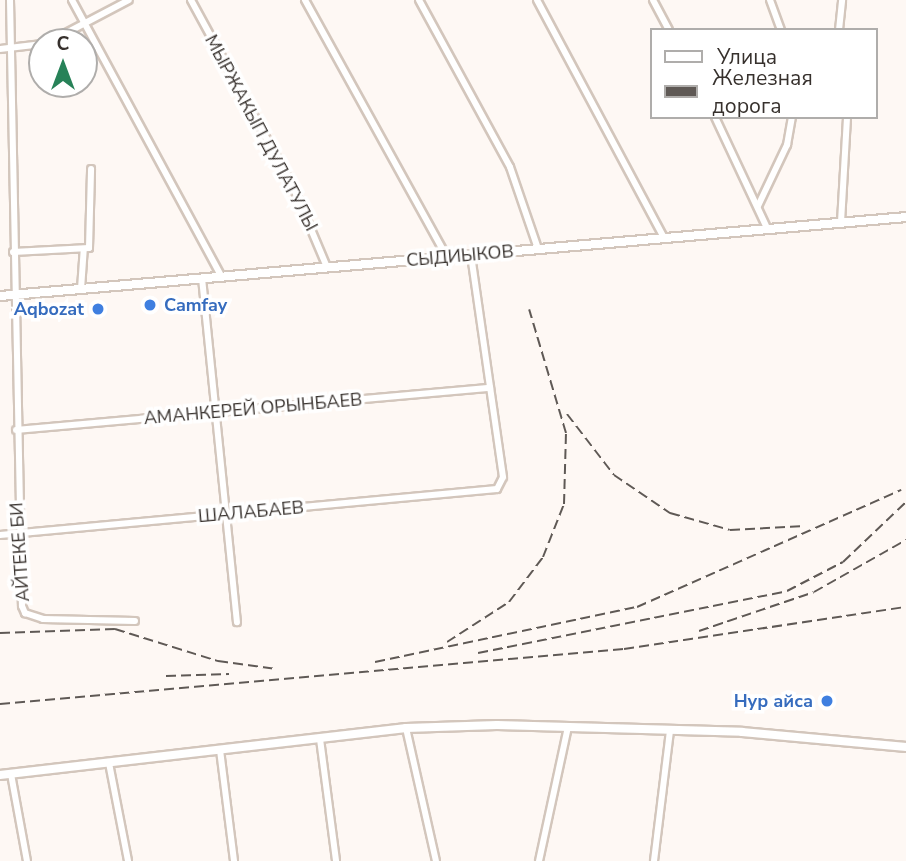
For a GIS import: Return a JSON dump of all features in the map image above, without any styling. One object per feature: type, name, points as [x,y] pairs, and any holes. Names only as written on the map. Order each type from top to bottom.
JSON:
[{"type":"street","name":"АЙТЕКЕ БИ","points":[[10,0],[17,534],[25,614],[43,619],[135,621]]},
{"type":"street","points":[[72,0],[221,276]]},
{"type":"street","points":[[78,28],[129,0]]},
{"type":"street","name":"МЫРЖАКЫП ДУЛАТУЛЫ","points":[[191,0],[294,189],[327,267]]},
{"type":"street","points":[[305,0],[447,257]]},
{"type":"street","points":[[419,0],[510,167],[538,249]]},
{"type":"street","points":[[537,0],[664,238]]},
{"type":"street","points":[[653,0],[668,28]]},
{"type":"street","points":[[839,28],[842,0]]},
{"type":"street","points":[[771,1],[780,28]]},
{"type":"street","points":[[0,49],[28,46]]},
{"type":"street","points":[[716,119],[766,228]]},
{"type":"street","points":[[758,206],[787,145],[792,119]]},
{"type":"street","points":[[841,222],[847,119]]},
{"type":"street","points":[[81,289],[84,250],[92,242],[91,169]]},
{"type":"street","name":"СЫДИЫКОВ","points":[[0,296],[906,217]]},
{"type":"street","points":[[13,252],[84,250]]},
{"type":"street","points":[[471,256],[490,388]]},
{"type":"street","points":[[202,278],[237,622]]},
{"type":"street","name":"АМАНКЕРЕЙ ОРЫНБАЕВ","points":[[16,430],[490,388]]},
{"type":"street","name":"ШАЛАБАЕВ","points":[[0,535],[491,491],[500,486],[503,477],[490,388]]},
{"type":"street","points":[[406,727],[436,861]]},
{"type":"street","points":[[0,775],[406,727],[670,730],[906,747]]},
{"type":"street","points":[[539,861],[568,727]]},
{"type":"street","points":[[654,861],[670,730]]},
{"type":"street","points":[[320,739],[336,861]]},
{"type":"street","points":[[220,750],[234,861]]},
{"type":"street","points":[[109,763],[128,861]]},
{"type":"street","points":[[11,774],[27,861]]},
{"type":"railway","points":[[447,642],[509,602],[543,557],[564,504],[566,433],[529,309]]},
{"type":"railway","points":[[567,414],[614,475],[670,513],[730,530],[805,526]]},
{"type":"railway","points":[[375,662],[637,607],[901,490]]},
{"type":"railway","points":[[478,653],[787,591],[843,562],[906,502]]},
{"type":"railway","points":[[699,631],[814,592],[906,540]]},
{"type":"railway","points":[[0,704],[624,649],[906,607]]},
{"type":"railway","points":[[0,633],[115,629],[218,661],[276,669]]},
{"type":"railway","points":[[166,676],[229,674]]},
{"type":"place","name":"Camfay","points":[[150,305]]},
{"type":"place","name":"Aqbozat","points":[[98,309]]},
{"type":"place","name":"Нур айса","points":[[827,701]]}]
